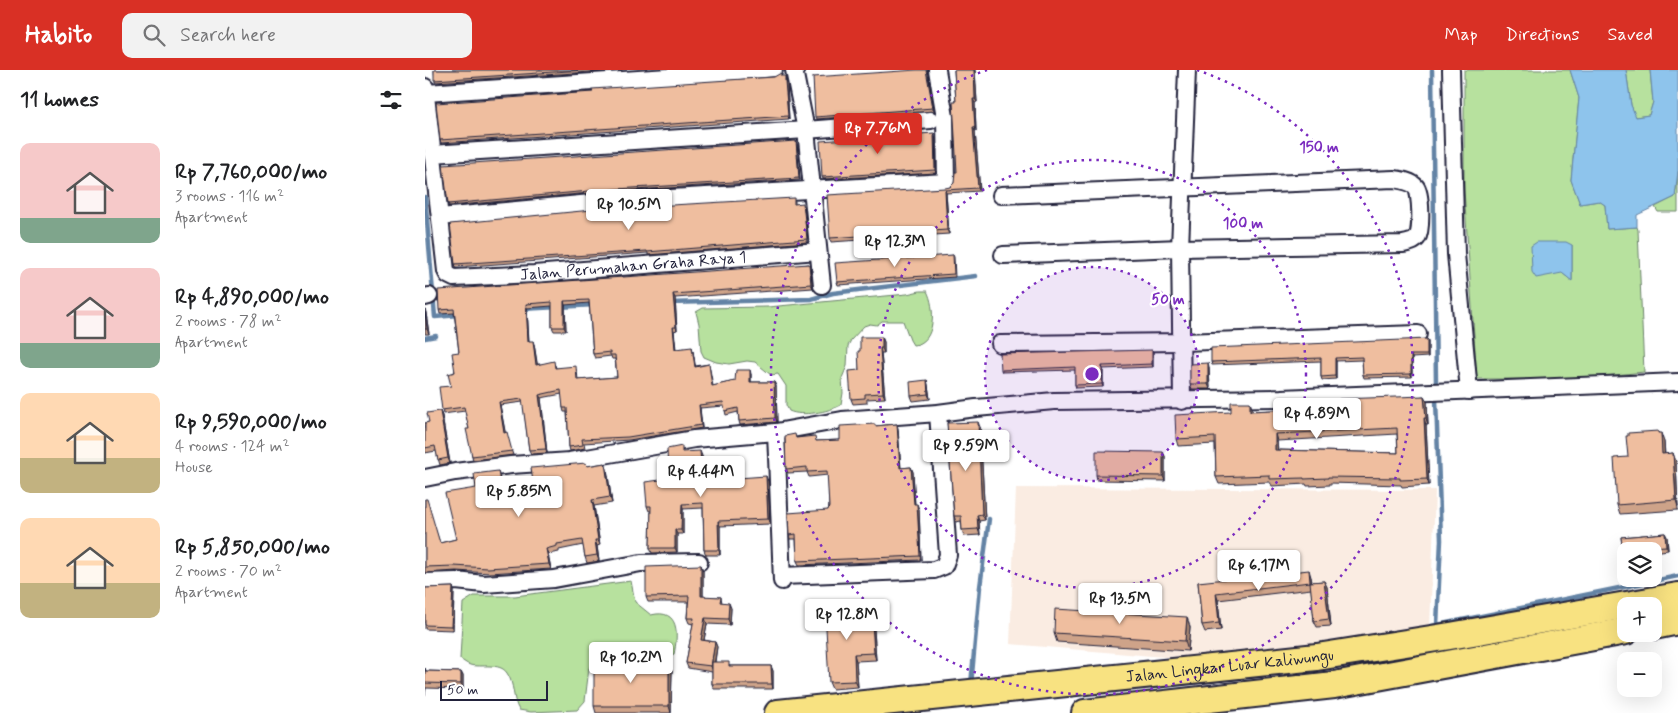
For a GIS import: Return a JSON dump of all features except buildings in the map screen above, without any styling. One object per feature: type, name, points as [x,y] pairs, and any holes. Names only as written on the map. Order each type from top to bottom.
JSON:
[{"type":"highway","name":"Jalan Lingkar Luar Kaliwungu","points":[[778,713],[1317,657],[1678,596]]},
{"type":"highway","points":[[1662,624],[1678,621]]},
{"type":"highway","name":"Jalan Lingkar Luar Kaliwungu","points":[[1085,713],[1334,685],[1617,633]]},
{"type":"street","points":[[426,93],[774,70]]},
{"type":"street","points":[[794,70],[806,130],[822,286]]},
{"type":"street","points":[[436,228],[602,202],[946,182],[945,117],[937,70]]},
{"type":"street","points":[[1183,401],[1180,248],[1187,70]]},
{"type":"street","points":[[1451,70],[1456,254],[1469,391]]},
{"type":"street","name":"Jalan Perumahan Graha Raya 1","points":[[425,87],[432,154],[436,228],[445,271],[454,278],[534,274],[819,251]]},
{"type":"street","points":[[432,154],[931,120]]},
{"type":"street","points":[[1001,195],[1394,179],[1413,184],[1417,188],[1420,229],[1417,238],[1412,242],[1403,244],[1180,248],[1003,255]]},
{"type":"street","points":[[999,344],[1182,342],[1418,334]]},
{"type":"street","points":[[425,478],[511,465],[570,461],[694,439],[776,432],[842,420],[938,413],[1054,401],[1183,401],[1678,382]]},
{"type":"street","points":[[776,432],[782,578],[934,570],[944,566],[948,555],[938,413]]},
{"type":"street","points":[[425,582],[456,581],[484,584],[554,579],[641,563],[699,562]]},
{"type":"shaded area","points":[[1016,488],[1435,490],[1430,629],[1223,662],[1010,644]]},
{"type":"green space","points":[[1464,70],[1570,70],[1579,98],[1571,180],[1580,204],[1599,201],[1605,205],[1607,229],[1637,227],[1638,230],[1644,372],[1576,379],[1477,379],[1464,190]],"holes":[[[1572,245],[1572,280],[1562,273]]]},
{"type":"green space","points":[[1626,70],[1650,70],[1653,102],[1649,115],[1635,117],[1631,105]]},
{"type":"green space","points":[[1678,171],[1678,212],[1658,212],[1655,207],[1675,197]]},
{"type":"green space","points":[[927,291],[932,306],[932,323],[926,338],[921,343],[913,345],[903,321],[882,321],[877,325],[870,324],[864,326],[848,346],[847,366],[842,378],[843,393],[841,405],[829,410],[808,414],[789,411],[786,405],[786,386],[778,374],[771,375],[755,362],[747,361],[729,364],[716,362],[704,357],[701,351],[696,312],[703,308],[768,307],[907,294]]},
{"type":"green space","points":[[631,581],[635,602],[651,615],[667,615],[672,619],[676,631],[674,654],[668,656],[648,656],[615,650],[596,657],[589,668],[585,701],[577,710],[531,712],[519,710],[510,677],[504,670],[495,666],[470,665],[460,659],[463,603],[474,596],[515,596]]},
{"type":"water","points":[[1570,70],[1626,70],[1631,105],[1636,117],[1649,115],[1653,102],[1650,70],[1678,70],[1678,171],[1675,197],[1637,215],[1637,227],[1607,229],[1605,205],[1599,201],[1580,204],[1571,180],[1579,98]]},
{"type":"water","points":[[1537,242],[1566,242],[1572,245],[1572,281],[1562,273],[1536,278],[1532,272],[1531,246]]},
{"type":"waterway","points":[[1432,70],[1436,383]]},
{"type":"waterway","points":[[425,197],[435,317],[459,315]]},
{"type":"waterway","points":[[669,303],[811,299],[833,293],[976,276]]},
{"type":"waterway","points":[[522,309],[594,305]]},
{"type":"waterway","points":[[425,338],[436,336]]},
{"type":"waterway","points":[[1436,399],[1441,540],[1437,625]]},
{"type":"waterway","points":[[971,685],[980,587],[989,519]]},
{"type":"waterway","points":[[1432,626],[1678,576]]}]
